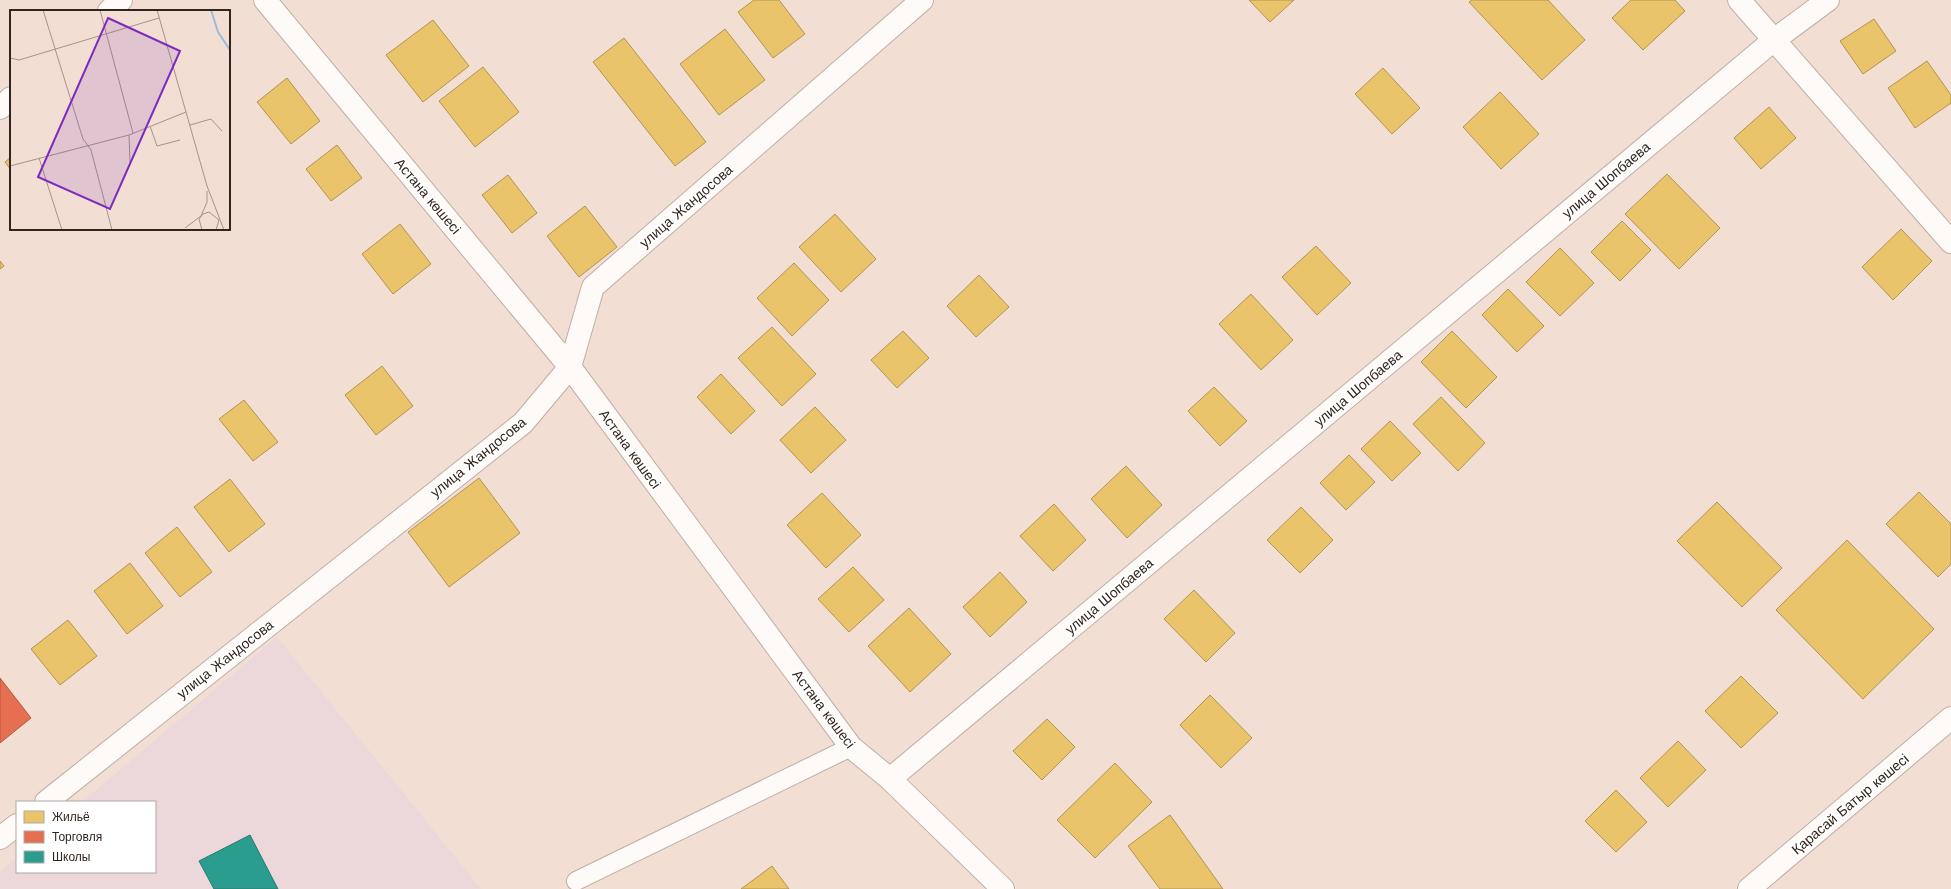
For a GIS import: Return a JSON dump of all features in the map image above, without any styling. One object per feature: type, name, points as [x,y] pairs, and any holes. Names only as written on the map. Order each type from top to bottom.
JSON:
[{"type":"street","points":[[110,10],[121,0]]},
{"type":"street","name":"Астана көшесі","points":[[265,0],[570,367],[851,747],[890,779],[1003,889]]},
{"type":"street","name":"улица Жандосова","points":[[47,801],[523,422],[570,367],[593,287],[922,0]]},
{"type":"street","points":[[1739,0],[1951,242]]},
{"type":"street","name":"улица Шопбаева","points":[[890,779],[1774,40],[1828,0]]},
{"type":"street","points":[[0,108],[10,99]]},
{"type":"street","name":"Қарасай Батыр көшесі","points":[[1749,889],[1951,718]]},
{"type":"street","points":[[0,838],[16,826]]},
{"type":"lane","points":[[576,881],[851,747]]},
{"type":"shaded area","points":[[277,637],[481,889],[0,889],[0,872],[16,858],[16,873],[156,873],[156,801],[83,801]]},
{"type":"building: Жильё","points":[[754,0],[779,0],[805,34],[773,58],[738,12]]},
{"type":"building: Жильё","points":[[1249,0],[1294,0],[1270,22]]},
{"type":"building: Жильё","points":[[1472,0],[1548,0],[1585,40],[1542,80],[1469,2]]},
{"type":"building: Жильё","points":[[1631,0],[1675,0],[1685,11],[1643,50],[1612,18]]},
{"type":"building: Жильё","points":[[1874,19],[1896,51],[1863,74],[1840,41]]},
{"type":"building: Жильё","points":[[433,20],[469,66],[423,102],[386,55]]},
{"type":"building: Жильё","points":[[725,29],[765,80],[719,115],[680,64]]},
{"type":"building: Жильё","points":[[624,38],[706,142],[675,166],[593,62]]},
{"type":"building: Жильё","points":[[1927,61],[1951,95],[1951,103],[1915,128],[1888,88]]},
{"type":"building: Жильё","points":[[483,67],[519,112],[475,147],[439,101]]},
{"type":"building: Жильё","points":[[1383,68],[1420,108],[1392,134],[1355,94]]},
{"type":"building: Жильё","points":[[287,78],[320,121],[291,144],[257,102]]},
{"type":"building: Жильё","points":[[1500,92],[1539,134],[1501,169],[1463,127]]},
{"type":"building: Жильё","points":[[1769,107],[1796,138],[1761,169],[1734,138]]},
{"type":"building: Жильё","points":[[337,145],[362,178],[331,201],[306,169]]},
{"type":"building: Жильё","points":[[10,158],[10,169],[5,162]]},
{"type":"building: Жильё","points":[[1667,174],[1720,228],[1679,269],[1625,214]]},
{"type":"building: Жильё","points":[[508,175],[537,213],[512,233],[482,195]]},
{"type":"building: Жильё","points":[[585,206],[617,247],[579,277],[547,236]]},
{"type":"building: Жильё","points":[[835,214],[876,259],[841,292],[799,247]]},
{"type":"building: Жильё","points":[[1622,221],[1651,250],[1620,281],[1591,252]]},
{"type":"building: Жильё","points":[[400,224],[431,264],[393,294],[362,254]]},
{"type":"building: Жильё","points":[[1901,229],[1932,261],[1893,300],[1862,267]]},
{"type":"building: Жильё","points":[[1316,246],[1351,283],[1317,315],[1282,277]]},
{"type":"building: Жильё","points":[[1560,248],[1594,283],[1560,316],[1526,282]]},
{"type":"building: Жильё","points":[[0,261],[4,266],[0,269]]},
{"type":"building: Жильё","points":[[794,263],[829,300],[792,336],[757,298]]},
{"type":"building: Жильё","points":[[979,275],[1009,307],[976,337],[947,306]]},
{"type":"building: Жильё","points":[[1508,289],[1544,326],[1517,352],[1482,315]]},
{"type":"building: Жильё","points":[[1251,294],[1293,340],[1261,370],[1219,324]]},
{"type":"building: Жильё","points":[[772,327],[816,374],[782,406],[738,358]]},
{"type":"building: Жильё","points":[[903,331],[929,358],[897,388],[871,360]]},
{"type":"building: Жильё","points":[[1452,331],[1497,377],[1466,408],[1421,362]]},
{"type":"building: Жильё","points":[[382,366],[413,406],[376,435],[345,395]]},
{"type":"building: Жильё","points":[[721,374],[755,411],[731,434],[697,397]]},
{"type":"building: Жильё","points":[[1214,387],[1247,421],[1220,446],[1188,411]]},
{"type":"building: Жильё","points":[[1441,397],[1485,443],[1458,471],[1413,424]]},
{"type":"building: Жильё","points":[[244,400],[278,442],[253,461],[219,419]]},
{"type":"building: Жильё","points":[[815,407],[846,440],[811,473],[780,440]]},
{"type":"building: Жильё","points":[[1390,421],[1421,453],[1392,481],[1361,449]]},
{"type":"building: Жильё","points":[[1349,455],[1375,482],[1346,510],[1320,483]]},
{"type":"building: Жильё","points":[[1126,466],[1162,505],[1127,538],[1091,499]]},
{"type":"building: Жильё","points":[[479,478],[520,533],[449,587],[408,532]]},
{"type":"building: Жильё","points":[[230,479],[265,524],[229,552],[194,507]]},
{"type":"building: Жильё","points":[[1919,492],[1951,524],[1951,564],[1938,577],[1886,524]]},
{"type":"building: Жильё","points":[[822,493],[861,535],[826,568],[787,525]]},
{"type":"building: Жильё","points":[[1717,502],[1782,568],[1742,607],[1677,541]]},
{"type":"building: Жильё","points":[[1054,504],[1086,540],[1053,571],[1020,536]]},
{"type":"building: Жильё","points":[[1301,507],[1333,540],[1300,573],[1267,540]]},
{"type":"building: Жильё","points":[[177,527],[212,572],[180,597],[145,553]]},
{"type":"building: Жильё","points":[[1847,540],[1934,629],[1863,699],[1776,610]]},
{"type":"building: Жильё","points":[[130,563],[163,606],[127,634],[94,591]]},
{"type":"building: Жильё","points":[[853,567],[884,600],[849,632],[818,599]]},
{"type":"building: Жильё","points":[[1000,572],[1027,602],[990,637],[963,607]]},
{"type":"building: Жильё","points":[[1194,590],[1235,633],[1206,662],[1164,619]]},
{"type":"building: Жильё","points":[[909,608],[951,654],[910,692],[868,646]]},
{"type":"building: Жильё","points":[[68,620],[97,656],[60,685],[31,649]]},
{"type":"building: Жильё","points":[[1741,676],[1778,713],[1741,748],[1705,711]]},
{"type":"building: Жильё","points":[[1210,695],[1252,738],[1221,768],[1180,725]]},
{"type":"building: Жильё","points":[[1047,719],[1075,747],[1042,780],[1013,751]]},
{"type":"building: Жильё","points":[[1678,741],[1706,770],[1668,807],[1640,778]]},
{"type":"building: Жильё","points":[[1115,763],[1152,802],[1095,858],[1057,820]]},
{"type":"building: Жильё","points":[[1616,790],[1647,822],[1616,852],[1585,821]]},
{"type":"building: Жильё","points":[[1170,815],[1223,889],[1160,889],[1128,846]]},
{"type":"building: Жильё","points":[[772,866],[789,889],[741,889]]},
{"type":"building: Торговля","points":[[0,678],[31,718],[0,743]]},
{"type":"building: Школы","points":[[250,835],[278,889],[214,889],[199,861]]}]
